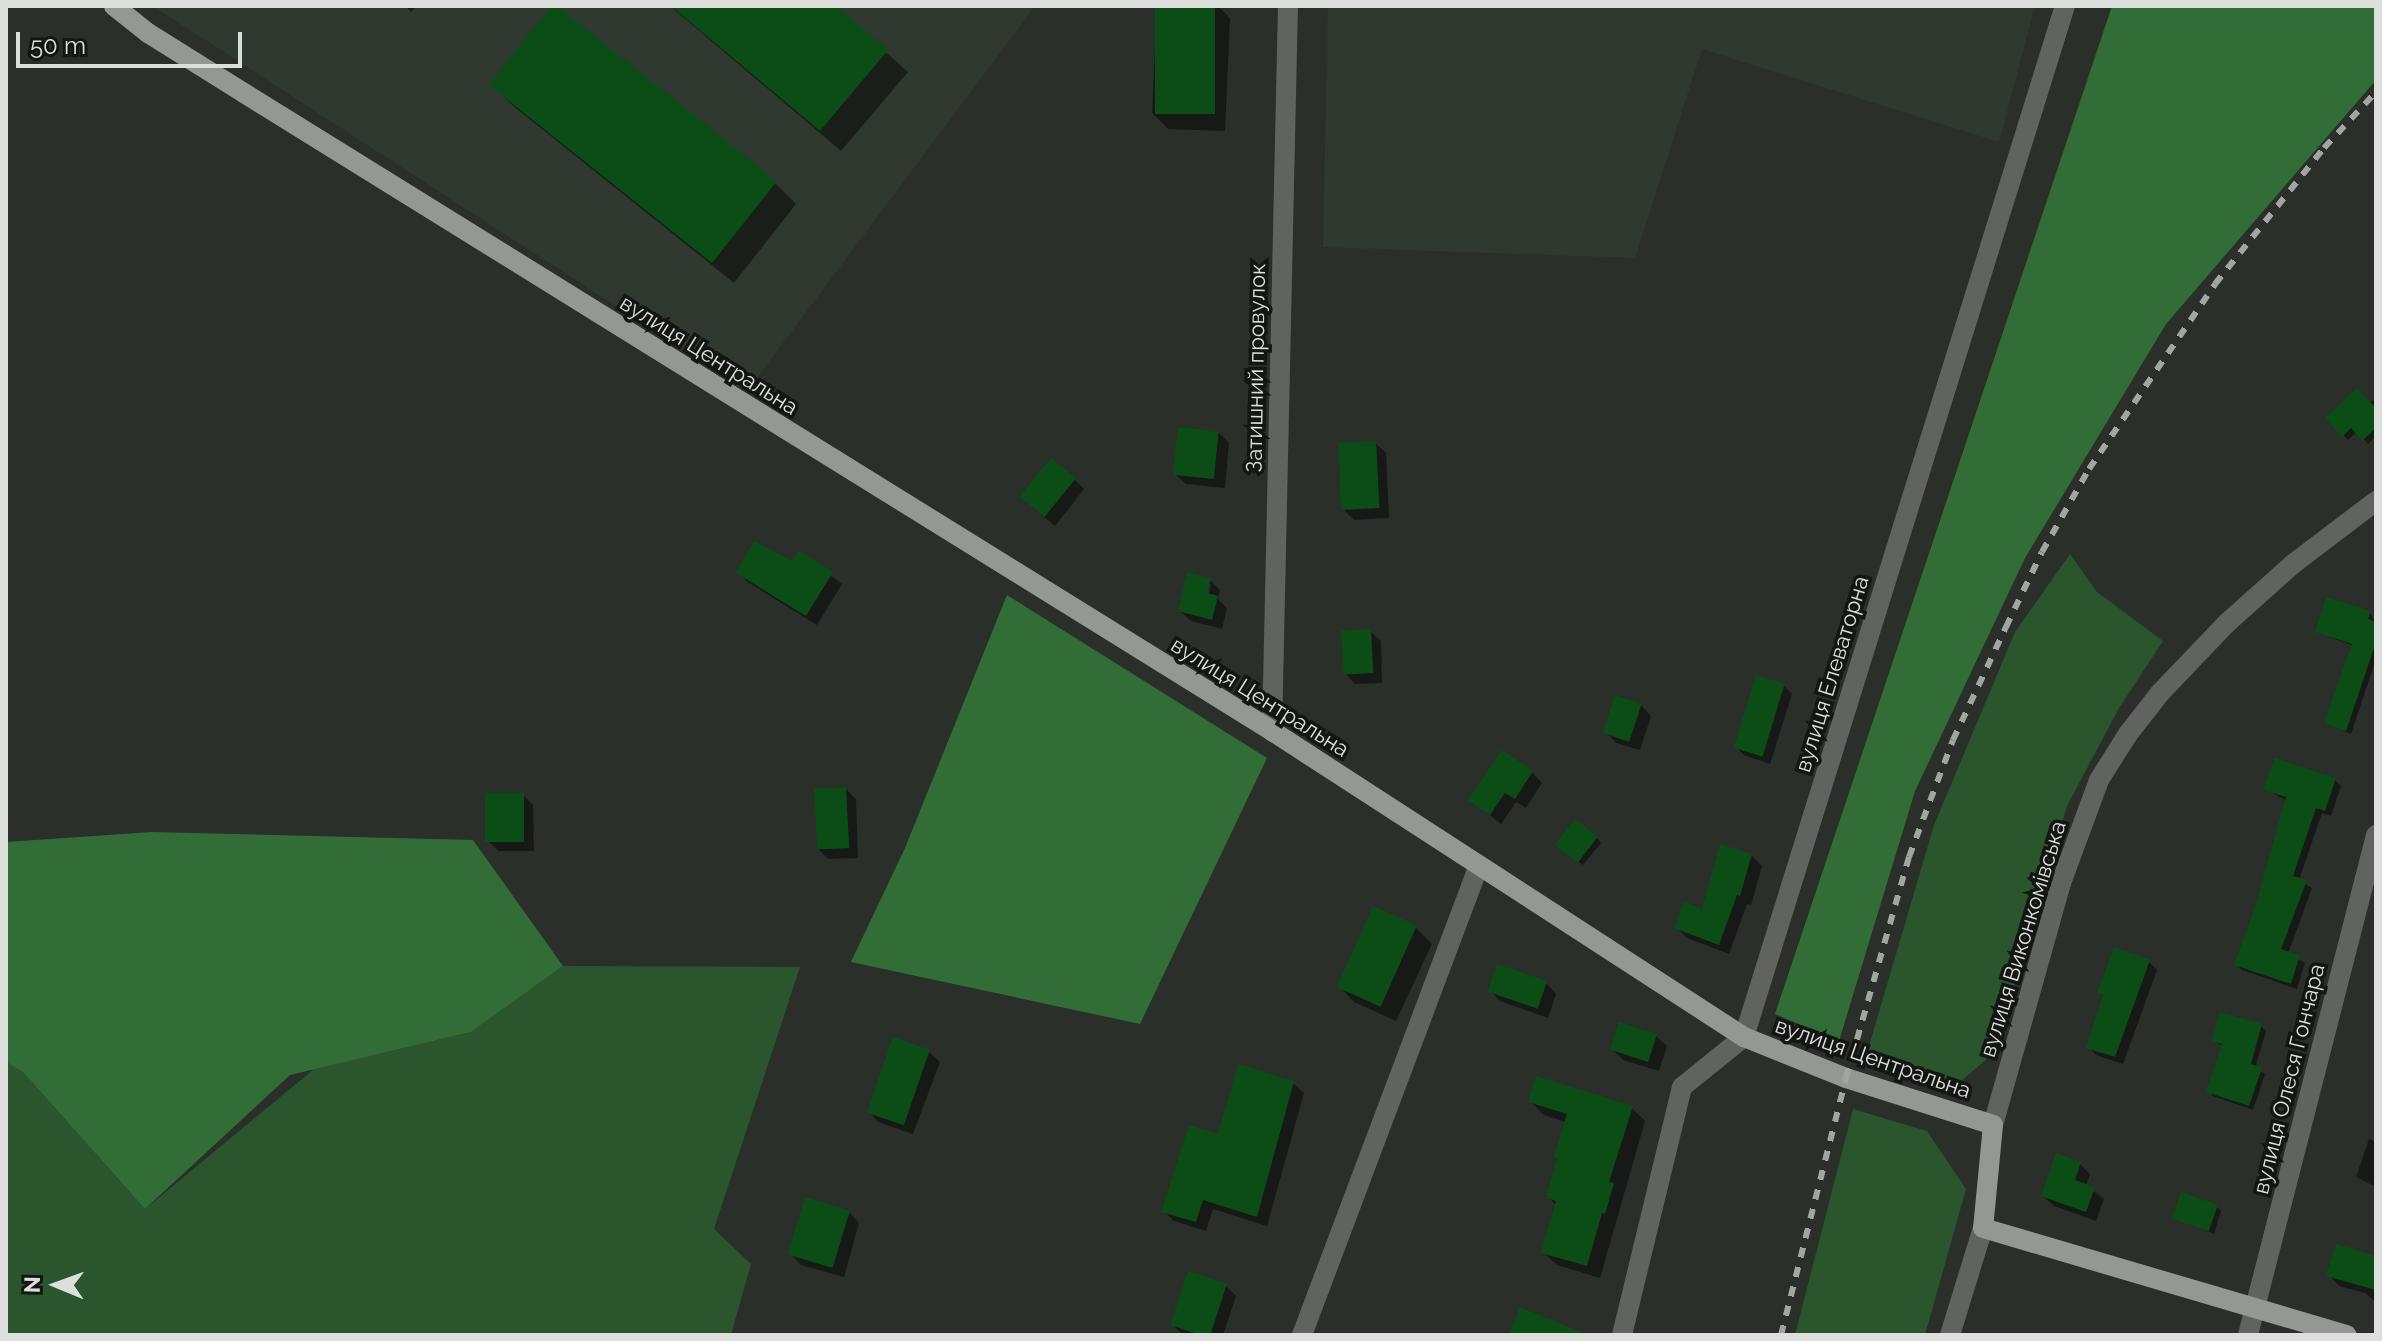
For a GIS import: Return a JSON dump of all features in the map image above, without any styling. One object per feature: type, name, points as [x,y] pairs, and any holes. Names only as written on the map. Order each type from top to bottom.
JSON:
[{"type":"main road","name":"вулиця Центральна","points":[[114,6],[148,33],[1272,731],[1744,1037],[1846,1078],[1993,1125]]},
{"type":"main road","points":[[1993,1125],[1983,1228],[2347,1335]]},
{"type":"street","name":"Затишний провулок","points":[[1272,731],[1288,6]]},
{"type":"street","name":"вулиця Елеваторна","points":[[1744,1037],[2065,6]]},
{"type":"street","name":"вулиця Виконкомівська","points":[[1993,1125],[2061,883],[2106,769],[2160,693],[2227,623],[2293,564],[2376,501]]},
{"type":"street","name":"вулиця Олеся Гончара","points":[[2248,1335],[2375,847]]},
{"type":"street","points":[[1302,1335],[1479,865]]},
{"type":"street","points":[[1622,1335],[1682,1087],[1744,1037]]},
{"type":"street","points":[[1950,1335],[1983,1228]]},
{"type":"shaded area","points":[[153,6],[1035,6],[747,391]]},
{"type":"shaded area","points":[[1328,6],[2035,6],[1999,142],[1702,49],[1635,258],[1323,247]]},
{"type":"green space","points":[[2112,6],[2376,6],[2376,80],[2166,324],[2025,558],[1915,791],[1839,1041],[1775,1014]]},
{"type":"green space","points":[[2070,554],[2097,592],[2163,641],[2119,708],[2067,806],[1995,1052],[1960,1082],[1866,1056],[1934,825],[2015,632]]},
{"type":"green space","points":[[1007,595],[1267,758],[1140,1024],[851,962],[905,848]]},
{"type":"green space","points":[[152,832],[473,840],[563,966],[471,1032],[290,1075],[145,1209],[23,1072],[6,1062],[6,842]]},
{"type":"green space","points":[[563,966],[800,967],[714,1229],[751,1264],[731,1335],[6,1335],[6,1062],[23,1072],[145,1209],[314,1069],[471,1032]]},
{"type":"green space","points":[[1853,1109],[1927,1131],[1966,1189],[1925,1335],[1795,1335]]},
{"type":"building","points":[[551,6],[557,6],[777,181],[712,263],[489,85]]},
{"type":"building","points":[[671,6],[837,6],[888,50],[820,131]]},
{"type":"building","points":[[1155,6],[1215,6],[1215,114],[1155,114]]},
{"type":"building","points":[[2357,388],[2376,408],[2376,428],[2362,441],[2351,428],[2342,437],[2325,418]]},
{"type":"building","points":[[1178,427],[1219,431],[1214,479],[1173,475]]},
{"type":"building","points":[[1376,441],[1380,508],[1342,510],[1338,443]]},
{"type":"building","points":[[1051,458],[1076,478],[1044,517],[1020,497]]},
{"type":"building","points":[[754,541],[792,561],[799,550],[833,572],[806,616],[736,573]]},
{"type":"building","points":[[1187,572],[1211,578],[1207,593],[1218,596],[1212,620],[1178,611]]},
{"type":"building","points":[[2326,597],[2371,611],[2368,619],[2376,622],[2376,642],[2346,731],[2324,723],[2352,644],[2315,632]]},
{"type":"building","points":[[1371,629],[1373,673],[1343,675],[1341,631]]},
{"type":"building","points":[[1756,675],[1785,684],[1762,756],[1734,748]]},
{"type":"building","points":[[1615,695],[1642,704],[1629,742],[1603,733]]},
{"type":"building","points":[[1502,750],[1533,771],[1515,799],[1505,793],[1490,815],[1468,800]]},
{"type":"building","points":[[2275,758],[2336,778],[2325,811],[2316,808],[2293,876],[2307,880],[2281,949],[2300,955],[2291,984],[2234,965],[2256,904],[2286,797],[2263,790]]},
{"type":"building","points":[[846,787],[849,848],[817,850],[814,789]]},
{"type":"building","points":[[485,793],[524,793],[524,842],[485,842]]},
{"type":"building","points":[[1575,819],[1598,837],[1578,863],[1555,845]]},
{"type":"building","points":[[1720,844],[1752,854],[1740,896],[1737,895],[1719,945],[1674,928],[1684,902],[1702,909]]},
{"type":"building","points":[[1373,906],[1417,926],[1381,1007],[1337,987]]},
{"type":"building","points":[[2114,947],[2150,960],[2115,1057],[2086,1048],[2103,995],[2097,993]]},
{"type":"building","points":[[1497,964],[1547,981],[1538,1009],[1488,991]]},
{"type":"building","points":[[2220,1012],[2262,1024],[2251,1064],[2262,1068],[2249,1106],[2206,1092],[2222,1044],[2212,1041]]},
{"type":"building","points":[[1619,1022],[1657,1034],[1648,1062],[1610,1050]]},
{"type":"building","points":[[893,1037],[930,1050],[904,1125],[867,1113]]},
{"type":"building","points":[[1238,1064],[1294,1081],[1257,1217],[1203,1200],[1196,1222],[1161,1212],[1189,1125],[1218,1134]]},
{"type":"building","points":[[1536,1076],[1633,1106],[1609,1182],[1614,1183],[1587,1266],[1541,1253],[1556,1201],[1546,1198],[1567,1114],[1528,1102]]},
{"type":"building","points":[[2056,1153],[2081,1162],[2075,1180],[2095,1187],[2086,1212],[2041,1196]]},
{"type":"building","points":[[2181,1192],[2218,1205],[2209,1231],[2172,1218]]},
{"type":"building","points":[[805,1197],[850,1211],[832,1268],[787,1254]]},
{"type":"building","points":[[2336,1244],[2376,1256],[2376,1290],[2326,1276]]},
{"type":"building","points":[[1188,1271],[1227,1284],[1210,1335],[1170,1325]]},
{"type":"building","points":[[1520,1307],[1586,1334],[1586,1335],[1509,1335]]},
{"type":"railway","points":[[1781,1335],[1846,1078],[1909,857],[1953,740],[2006,627],[2042,552],[2089,469],[2215,284],[2324,148],[2376,92]]}]
